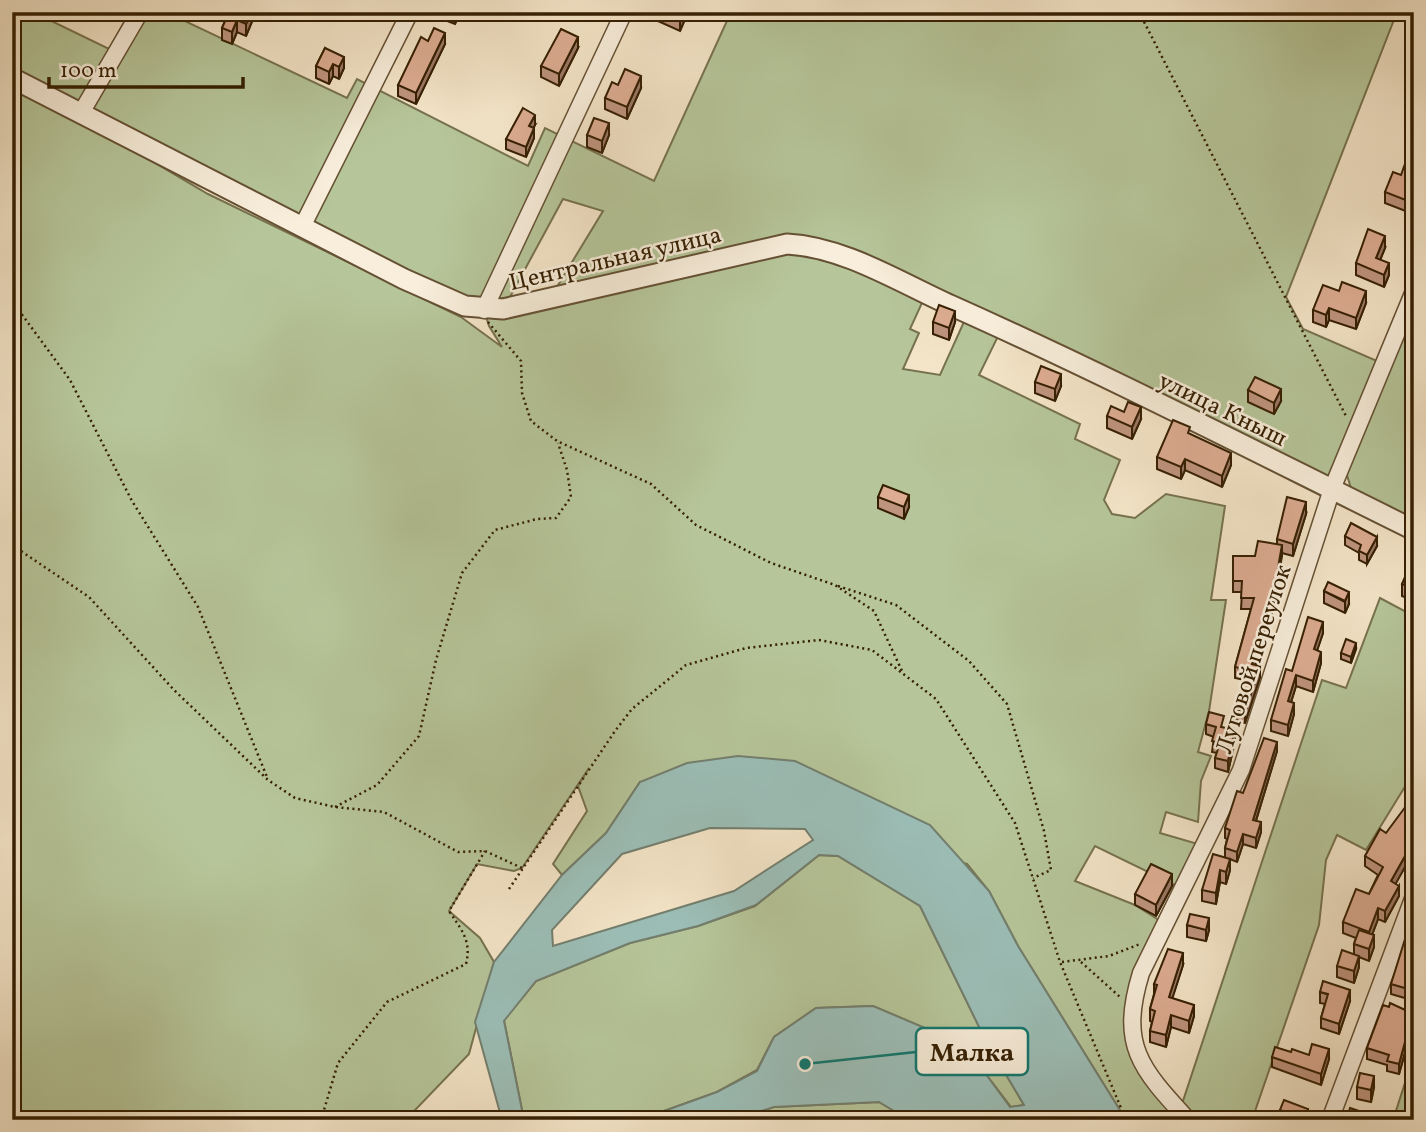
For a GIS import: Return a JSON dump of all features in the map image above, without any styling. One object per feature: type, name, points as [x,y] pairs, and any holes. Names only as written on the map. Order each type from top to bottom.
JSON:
[{"type":"street","points":[[81,113],[140,12]]},
{"type":"street","points":[[302,227],[410,12]]},
{"type":"street","points":[[484,310],[624,12]]},
{"type":"street","name":"Центральная улица","points":[[12,78],[404,279],[465,306],[484,310],[549,300],[671,269],[788,244],[807,245],[843,256],[1012,332]]},
{"type":"street","name":"Луговой переулок","points":[[1188,1120],[1154,1083],[1130,1035],[1130,1006],[1140,973],[1241,770],[1332,489],[1414,291]]},
{"type":"street","name":"улица Кныш","points":[[1012,332],[1414,530]]},
{"type":"street","points":[[1331,1120],[1414,896]]},
{"type":"path","points":[[1139,12],[1355,433]]},
{"type":"path","points":[[12,301],[70,380],[132,501],[198,607],[268,780]]},
{"type":"path","points":[[484,310],[489,326],[521,361],[523,393],[531,421],[557,441],[651,484],[696,525],[771,562],[896,605],[969,661],[1007,704],[1044,831],[1051,870],[1033,878]]},
{"type":"path","points":[[335,807],[377,785],[419,736],[439,647],[462,573],[470,562],[495,530],[537,519],[556,518],[571,497],[567,470],[557,441]]},
{"type":"path","points":[[12,545],[89,597],[174,690],[268,780],[295,798],[335,807],[384,812],[458,852],[485,851],[522,868]]},
{"type":"path","points":[[835,585],[874,611],[903,674]]},
{"type":"path","points":[[509,889],[632,709],[686,665],[746,648],[818,640],[872,650],[936,699],[1015,823],[1060,962],[1126,1120]]},
{"type":"path","points":[[321,1120],[338,1063],[387,1002],[466,964],[469,953],[465,934],[449,911],[485,851]]},
{"type":"path","points":[[1060,962],[1109,956],[1159,936]]},
{"type":"path","points":[[1080,961],[1130,1006]]},
{"type":"green space","points":[[12,12],[33,12],[109,49],[130,12],[166,12],[347,98],[357,79],[528,166],[545,128],[654,181],[731,12],[1397,12],[1286,297],[1303,329],[1384,364],[1332,489],[1002,328],[979,375],[1080,424],[1075,439],[1120,460],[1104,500],[1112,514],[1135,518],[1166,494],[1225,506],[1211,600],[1226,600],[1209,711],[1198,752],[1211,756],[1201,781],[1198,822],[1166,812],[1160,833],[1205,846],[1183,889],[1095,846],[1075,881],[1135,905],[1165,924],[1141,973],[1130,1035],[1180,1110],[1322,680],[1346,688],[1380,598],[1414,616],[1414,772],[1366,850],[1337,835],[1326,860],[1319,925],[1252,1120],[1126,1120],[1018,946],[989,891],[967,864],[640,782],[606,833],[562,875],[553,864],[587,811],[578,786],[589,768],[522,868],[514,871],[477,864],[449,911],[480,938],[494,962],[469,1054],[415,1110],[416,1120],[12,1120],[12,85],[67,111],[208,194],[461,317],[502,347],[489,326],[484,310],[12,78]],"holes":[[[563,199],[603,211],[549,300],[504,308]],[[926,294],[968,313],[940,375],[903,369],[919,333],[910,329]]]},
{"type":"green space","points":[[1414,308],[1414,520],[1351,488],[1346,472]]},
{"type":"green space","points":[[819,855],[838,856],[920,906],[985,1039],[1024,1105],[1011,1107],[985,1073],[939,1034],[873,1006],[816,1008],[774,1037],[757,1070],[717,1092],[639,1120],[524,1120],[504,1020],[536,981],[630,943],[698,926],[755,906]]},
{"type":"green space","points":[[1414,1055],[1414,1120],[1393,1120]]},
{"type":"green space","points":[[879,1102],[909,1120],[733,1120],[774,1107]]},
{"type":"water","points":[[738,756],[795,761],[930,825],[989,891],[1018,946],[1126,1120],[909,1120],[879,1102],[774,1107],[733,1120],[639,1120],[717,1092],[757,1071],[774,1037],[816,1008],[873,1006],[939,1034],[985,1073],[1010,1107],[1024,1105],[985,1039],[920,906],[838,856],[819,855],[756,905],[698,926],[630,943],[536,981],[504,1021],[524,1120],[502,1120],[475,1022],[494,962],[562,875],[606,833],[640,782],[687,763]],"holes":[[[710,828],[805,829],[813,840],[734,891],[553,946],[552,930],[622,854]]]},
{"type":"building","points":[[229,12],[251,12],[246,24],[237,20],[232,32],[222,28]]},
{"type":"building","points":[[664,12],[683,12],[680,19]]},
{"type":"building","points":[[434,28],[445,33],[416,93],[398,85],[421,37],[428,41]]},
{"type":"building","points":[[561,29],[578,37],[559,74],[541,66]]},
{"type":"building","points":[[325,48],[344,57],[339,67],[333,64],[329,72],[316,66]]},
{"type":"building","points":[[625,69],[641,76],[627,107],[605,98],[612,82],[618,85]]},
{"type":"building","points":[[523,108],[535,115],[529,126],[534,128],[526,147],[506,139]]},
{"type":"building","points":[[594,118],[609,123],[602,141],[587,135]]},
{"type":"building","points":[[1406,161],[1414,164],[1414,185],[1408,201],[1385,192],[1393,172],[1401,175]]},
{"type":"building","points":[[1368,229],[1385,236],[1376,258],[1389,263],[1384,275],[1356,263]]},
{"type":"building","points":[[1342,282],[1366,291],[1356,318],[1329,308],[1326,315],[1313,310],[1323,285],[1339,291]]},
{"type":"building","points":[[939,305],[955,311],[949,328],[933,322]]},
{"type":"building","points":[[1041,366],[1061,374],[1055,389],[1035,382]]},
{"type":"building","points":[[1255,377],[1281,389],[1274,403],[1248,390]]},
{"type":"building","points":[[1128,402],[1141,407],[1132,427],[1107,416],[1111,406],[1124,412]]},
{"type":"building","points":[[1173,420],[1190,427],[1188,433],[1231,453],[1222,476],[1185,459],[1181,467],[1157,457]]},
{"type":"building","points":[[883,485],[909,495],[904,507],[878,497]]},
{"type":"building","points":[[1287,497],[1306,502],[1293,544],[1277,539]]},
{"type":"building","points":[[1351,523],[1377,537],[1367,555],[1359,551],[1361,545],[1345,536]]},
{"type":"building","points":[[1258,541],[1282,545],[1268,625],[1264,624],[1252,664],[1260,666],[1245,712],[1236,710],[1248,670],[1235,667],[1254,598],[1241,598],[1242,581],[1233,581],[1233,556],[1255,556]]},
{"type":"building","points":[[1411,563],[1414,564],[1414,589],[1402,584]]},
{"type":"building","points":[[1328,582],[1349,592],[1345,601],[1324,591]]},
{"type":"building","points":[[1308,617],[1323,622],[1314,649],[1321,652],[1313,681],[1296,675],[1288,701],[1294,703],[1288,725],[1271,720],[1286,669],[1292,671]]},
{"type":"building","points":[[1346,639],[1356,643],[1351,657],[1341,653]]},
{"type":"building","points":[[1209,712],[1224,716],[1221,727],[1235,730],[1228,761],[1215,758],[1220,743],[1212,741],[1216,727],[1206,724]]},
{"type":"building","points":[[1264,738],[1277,742],[1253,820],[1261,822],[1256,838],[1243,834],[1237,852],[1225,848],[1230,830],[1225,828],[1237,791],[1243,793]]},
{"type":"building","points":[[1406,806],[1414,811],[1414,840],[1391,881],[1399,886],[1385,911],[1378,908],[1369,932],[1343,922],[1356,889],[1369,894],[1383,867],[1365,856],[1380,829],[1386,833]]},
{"type":"building","points":[[1213,854],[1230,859],[1226,872],[1220,870],[1216,893],[1202,890]]},
{"type":"building","points":[[1151,864],[1172,874],[1156,905],[1135,894]]},
{"type":"building","points":[[1190,914],[1209,918],[1206,930],[1187,925]]},
{"type":"building","points":[[1414,923],[1414,973],[1408,989],[1391,984],[1405,939],[1408,941]]},
{"type":"building","points":[[1359,930],[1374,935],[1369,949],[1354,944]]},
{"type":"building","points":[[1168,949],[1183,953],[1169,997],[1194,1005],[1189,1021],[1171,1015],[1166,1035],[1150,1031],[1155,1011],[1150,1009],[1157,985],[1154,984]]},
{"type":"building","points":[[1342,950],[1359,956],[1354,971],[1337,966]]},
{"type":"building","points":[[1323,981],[1350,990],[1339,1024],[1321,1018],[1328,994],[1320,992]]},
{"type":"building","points":[[1390,1003],[1414,1014],[1414,1024],[1411,1032],[1408,1031],[1399,1064],[1387,1061],[1389,1055],[1367,1048],[1383,1005],[1389,1007]]},
{"type":"building","points":[[1312,1044],[1329,1049],[1321,1074],[1272,1057],[1275,1047],[1309,1055]]},
{"type":"building","points":[[1360,1073],[1374,1076],[1371,1090],[1357,1087]]},
{"type":"building","points":[[1284,1100],[1308,1109],[1305,1119],[1280,1110]]},
{"type":"building","points":[[1350,1108],[1365,1113],[1363,1120],[1347,1120]]},
{"type":"place","name":"Малка","points":[[805,1064]]}]
